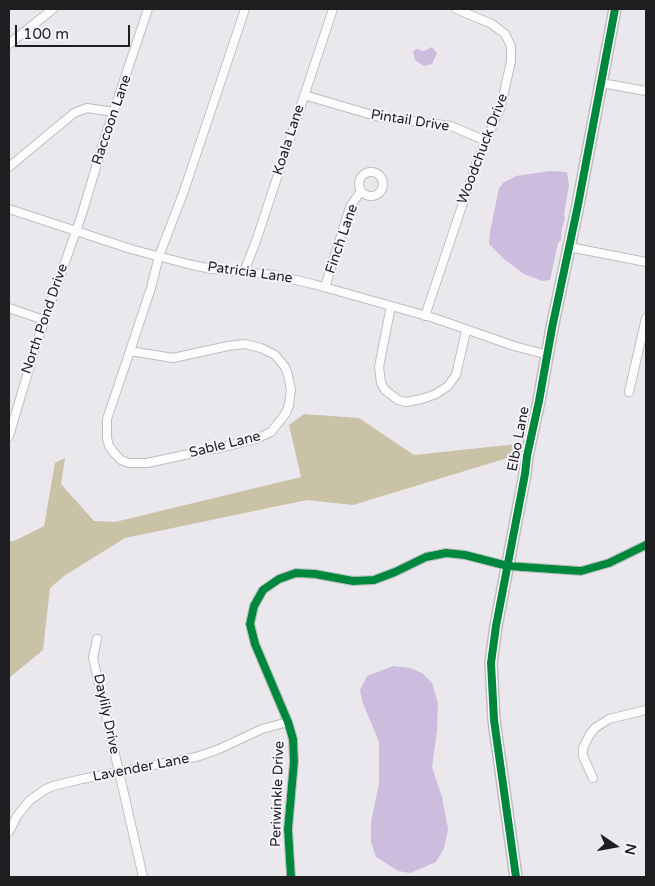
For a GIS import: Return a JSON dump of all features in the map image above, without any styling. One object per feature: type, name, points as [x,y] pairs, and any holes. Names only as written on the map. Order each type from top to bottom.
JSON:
[{"type":"street","points":[[9,44],[53,9]]},
{"type":"street","name":"Raccoon Lane","points":[[75,230],[148,9]]},
{"type":"street","points":[[159,256],[188,182],[245,9]]},
{"type":"street","name":"Koala Lane","points":[[244,272],[333,9]]},
{"type":"street","name":"Woodchuck Drive","points":[[425,316],[466,192],[504,98],[511,60],[511,46],[505,34],[485,20],[456,9]]},
{"type":"street","name":"Elbo Lane","points":[[516,877],[494,720],[492,663],[494,645],[527,456],[615,9]]},
{"type":"street","points":[[601,83],[646,91]]},
{"type":"street","name":"Pintail Drive","points":[[304,96],[379,118],[451,126],[486,141]]},
{"type":"street","points":[[9,168],[74,113],[87,108],[114,112]]},
{"type":"street","name":"Finch Lane","points":[[325,288],[350,207],[361,191]]},
{"type":"street","name":"Patricia Lane","points":[[9,209],[159,256],[202,267],[283,276],[425,316],[548,355]]},
{"type":"street","name":"North Pond Drive","points":[[9,436],[12,410],[75,230]]},
{"type":"street","points":[[569,247],[646,262]]},
{"type":"street","name":"Sable Lane","points":[[130,351],[173,358],[236,345],[245,344],[261,348],[275,356],[285,368],[290,382],[289,405],[286,413],[271,432],[264,436],[230,446],[164,460],[129,463],[121,460],[109,446],[106,438],[106,428],[110,410],[130,351],[152,288],[159,256]]},
{"type":"street","points":[[391,306],[379,367],[381,383],[385,390],[390,396],[398,400],[406,402],[422,400],[448,386],[456,375],[466,330]]},
{"type":"street","points":[[9,308],[44,320]]},
{"type":"street","points":[[630,392],[646,318]]},
{"type":"street","name":"Periwinkle Drive","points":[[291,877],[288,829],[294,751],[288,722],[263,666],[250,624],[254,606],[263,590],[270,584],[287,576],[305,573],[343,580],[363,582],[374,580],[426,557],[446,553],[465,555],[508,566],[581,571],[609,563],[646,545]]},
{"type":"street","name":"Daylily Drive","points":[[97,639],[93,658],[144,877]]},
{"type":"street","points":[[592,778],[582,756],[583,748],[590,734],[595,728],[609,719],[646,710]]},
{"type":"street","name":"Lavender Lane","points":[[9,832],[22,808],[44,790],[72,781],[196,757],[217,750],[262,729],[288,722]]},
{"type":"shaded area","points":[[432,47],[437,53],[432,64],[424,66],[415,60],[413,51],[417,49],[424,51]]},
{"type":"shaded area","points":[[550,171],[567,172],[569,185],[561,240],[558,243],[550,280],[542,281],[524,274],[504,259],[489,244],[499,188],[503,183],[516,176]]},
{"type":"shaded area","points":[[304,414],[359,418],[414,455],[517,444],[514,456],[353,505],[307,500],[125,538],[64,576],[50,588],[43,650],[9,678],[9,542],[44,526],[55,463],[65,458],[61,484],[94,521],[115,522],[301,477],[289,425]]},
{"type":"shaded area","points":[[393,666],[410,668],[422,673],[432,683],[438,703],[437,730],[432,767],[442,797],[448,829],[444,848],[436,862],[410,873],[398,871],[376,857],[371,842],[371,822],[379,783],[379,742],[362,701],[360,690],[367,676]]},
{"type":"cycle path","points":[[516,877],[494,720],[491,663],[527,456],[578,205],[615,9]]},
{"type":"cycle path","points":[[291,877],[288,829],[294,762],[293,739],[288,722],[255,644],[250,624],[254,606],[263,590],[279,579],[296,573],[315,574],[353,581],[374,580],[426,557],[446,553],[465,555],[508,566],[581,571],[609,563],[646,545]]}]
